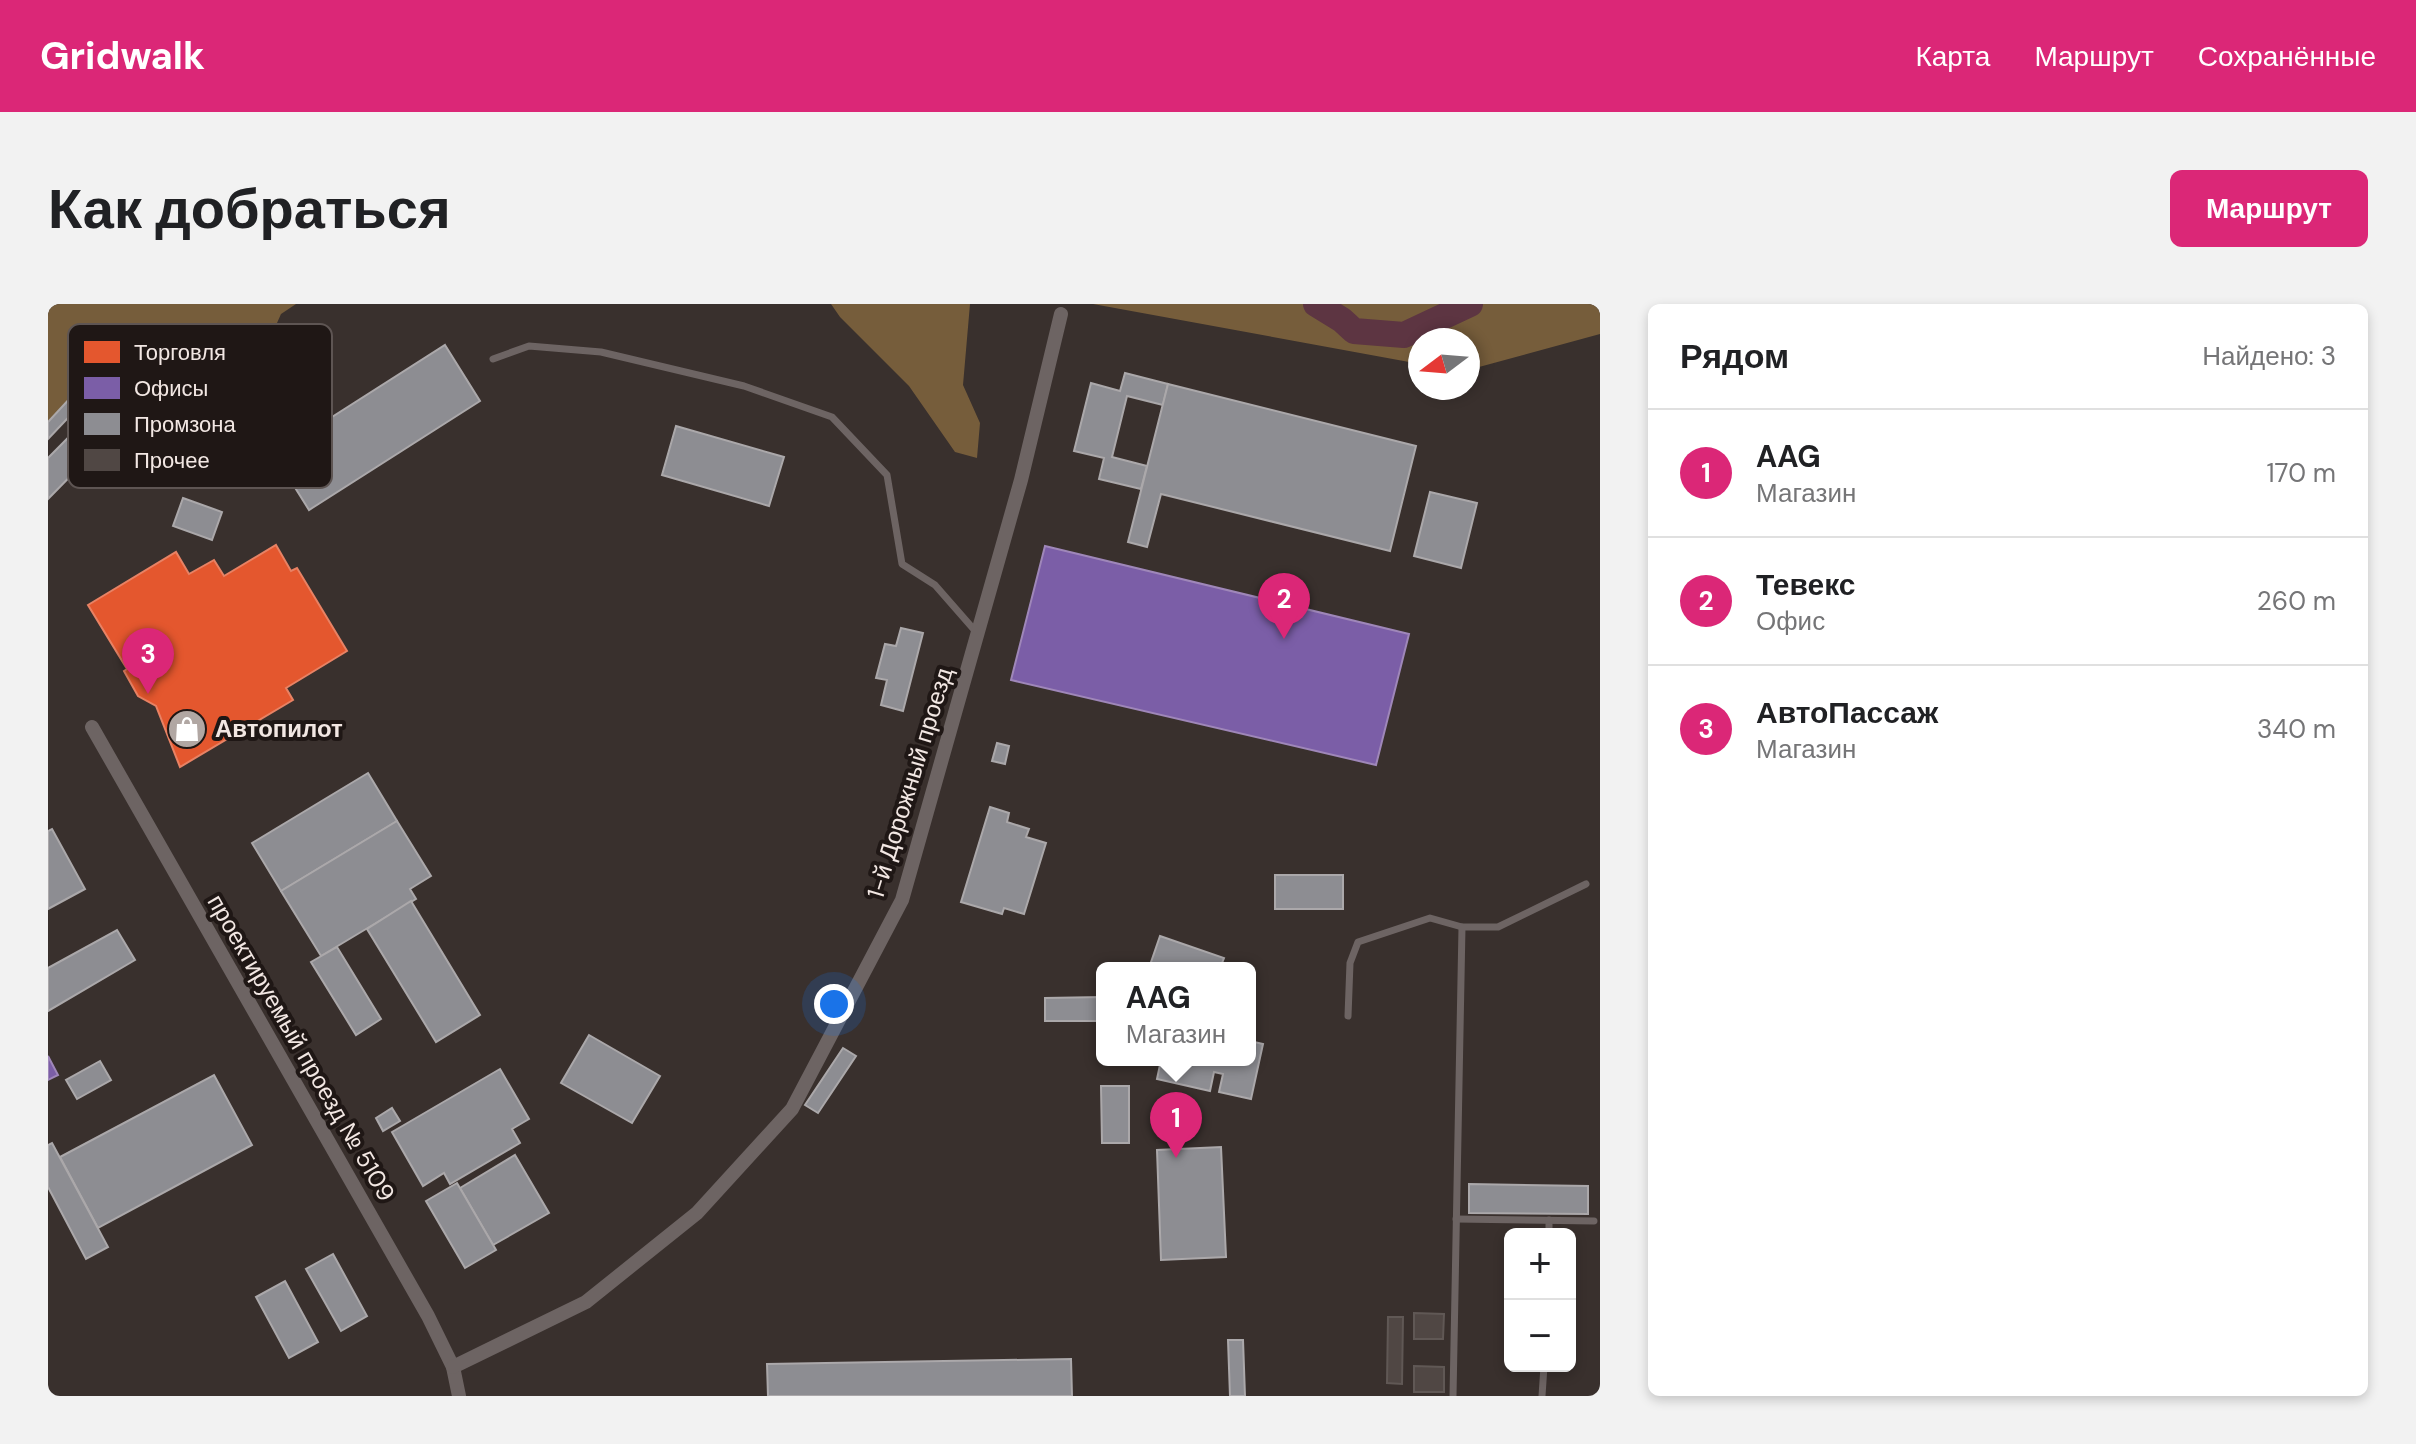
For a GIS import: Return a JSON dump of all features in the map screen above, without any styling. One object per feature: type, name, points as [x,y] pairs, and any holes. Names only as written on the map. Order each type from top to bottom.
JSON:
[{"type":"street","name":"1-й Дорожный проезд","points":[[453,1367],[586,1302],[697,1213],[792,1109],[902,900],[1021,480],[1061,314]]},
{"type":"street","name":"проектируемый проезд № 5109","points":[[92,727],[428,1316],[453,1367],[459,1396]]},
{"type":"lane","points":[[493,359],[529,346],[601,352],[744,386],[832,417],[887,475],[902,564],[935,585],[977,633]]},
{"type":"lane","points":[[1348,1016],[1350,963],[1358,942],[1430,918],[1462,927],[1498,927],[1586,884]]},
{"type":"lane","points":[[1453,1396],[1462,927]]},
{"type":"lane","points":[[1456,1219],[1594,1221]]},
{"type":"lane","points":[[1549,1220],[1549,1228]]},
{"type":"lane","points":[[1542,1396],[1544,1372]]},
{"type":"shaded area","points":[[51,304],[296,304],[281,314],[277,324],[68,324],[68,400],[48,422],[48,307]]},
{"type":"shaded area","points":[[831,304],[970,304],[963,385],[980,423],[977,458],[955,452],[909,386],[840,317]]},
{"type":"shaded area","points":[[1093,304],[1600,304],[1600,334],[1480,367],[1480,328],[1408,328],[1408,362]]},
{"type":"building: Торговля","points":[[276,545],[291,571],[297,568],[347,651],[286,688],[293,700],[180,767],[156,706],[138,696],[124,671],[127,669],[88,605],[176,552],[189,574],[214,560],[224,576]]},
{"type":"building: Офисы","points":[[1045,546],[1409,634],[1376,765],[1011,680]]},
{"type":"building: Офисы","points":[[48,1056],[58,1075],[48,1080]]},
{"type":"building: Промзона","points":[[445,345],[480,401],[309,510],[295,488],[332,488],[332,417]]},
{"type":"building: Промзона","points":[[1125,373],[1168,384],[1163,405],[1127,396],[1112,457],[1147,466],[1141,489],[1099,479],[1104,458],[1074,451],[1091,383],[1120,391]]},
{"type":"building: Промзона","points":[[1168,384],[1416,446],[1390,551],[1161,494],[1147,547],[1128,542]]},
{"type":"building: Промзона","points":[[68,400],[68,418],[48,439],[48,422]]},
{"type":"building: Промзона","points":[[676,426],[784,457],[769,506],[662,475]]},
{"type":"building: Промзона","points":[[68,438],[68,479],[48,499],[48,458]]},
{"type":"building: Промзона","points":[[1430,492],[1477,503],[1461,568],[1414,556]]},
{"type":"building: Промзона","points":[[183,498],[222,512],[212,540],[173,526]]},
{"type":"building: Промзона","points":[[901,628],[923,633],[903,711],[881,705],[887,680],[876,678],[885,644],[896,646]]},
{"type":"building: Промзона","points":[[997,743],[1009,746],[1005,764],[992,761]]},
{"type":"building: Промзона","points":[[368,773],[397,821],[281,891],[252,843]]},
{"type":"building: Промзона","points":[[990,807],[1009,813],[1007,822],[1029,829],[1026,837],[1046,843],[1024,914],[1004,908],[1002,914],[961,902]]},
{"type":"building: Промзона","points":[[397,821],[431,876],[410,889],[416,899],[321,956],[281,891]]},
{"type":"building: Промзона","points":[[52,829],[85,889],[48,909],[48,831]]},
{"type":"building: Промзона","points":[[1275,875],[1343,875],[1343,909],[1275,909]]},
{"type":"building: Промзона","points":[[411,901],[480,1015],[436,1042],[367,929]]},
{"type":"building: Промзона","points":[[117,930],[135,960],[48,1011],[48,968]]},
{"type":"building: Промзона","points":[[1160,936],[1224,958],[1222,962],[1151,962]]},
{"type":"building: Промзона","points":[[337,947],[381,1019],[356,1035],[311,962]]},
{"type":"building: Промзона","points":[[1096,997],[1096,1021],[1045,1021],[1045,998]]},
{"type":"building: Промзона","points":[[589,1035],[660,1076],[632,1123],[561,1083]]},
{"type":"building: Промзона","points":[[1256,1042],[1263,1044],[1251,1099],[1219,1092],[1223,1074],[1214,1072],[1210,1091],[1157,1079],[1160,1066],[1256,1066]]},
{"type":"building: Промзона","points":[[843,1048],[856,1056],[818,1113],[805,1105]]},
{"type":"building: Промзона","points":[[100,1061],[111,1080],[77,1099],[66,1080]]},
{"type":"building: Промзона","points":[[500,1069],[529,1119],[512,1129],[520,1143],[450,1184],[444,1173],[423,1186],[392,1132]]},
{"type":"building: Промзона","points":[[214,1075],[252,1145],[98,1228],[60,1157]]},
{"type":"building: Промзона","points":[[1101,1086],[1129,1086],[1129,1143],[1102,1143]]},
{"type":"building: Промзона","points":[[392,1108],[400,1121],[383,1131],[376,1118]]},
{"type":"building: Промзона","points":[[52,1143],[108,1247],[86,1259],[48,1187],[48,1145]]},
{"type":"building: Промзона","points":[[1221,1147],[1226,1257],[1161,1260],[1157,1150]]},
{"type":"building: Промзона","points":[[515,1155],[549,1213],[493,1245],[460,1188]]},
{"type":"building: Промзона","points":[[457,1183],[496,1250],[465,1268],[426,1201]]},
{"type":"building: Промзона","points":[[1469,1184],[1588,1186],[1588,1214],[1469,1213]]},
{"type":"building: Промзона","points":[[333,1254],[367,1316],[341,1331],[306,1269]]},
{"type":"building: Промзона","points":[[285,1281],[318,1342],[289,1358],[256,1297]]},
{"type":"building: Промзона","points":[[1228,1340],[1243,1340],[1245,1396],[1230,1396]]},
{"type":"building: Промзона","points":[[1071,1359],[1072,1396],[768,1396],[767,1364]]},
{"type":"building: Прочее","points":[[1414,1313],[1444,1314],[1443,1339],[1414,1339]]},
{"type":"building: Прочее","points":[[1388,1317],[1403,1317],[1402,1384],[1387,1383]]},
{"type":"building: Прочее","points":[[1414,1366],[1444,1367],[1444,1392],[1414,1392]]},
{"type":"waterway","points":[[1316,304],[1354,331],[1404,335],[1470,304]]},
{"type":"place","name":"Тевекс","points":[[1284,639]]},
{"type":"place","name":"АвтоПассаж","points":[[148,694]]},
{"type":"place","name":"Автопилот","points":[[187,729]]},
{"type":"place","name":"AAG","points":[[1176,1158]]}]
